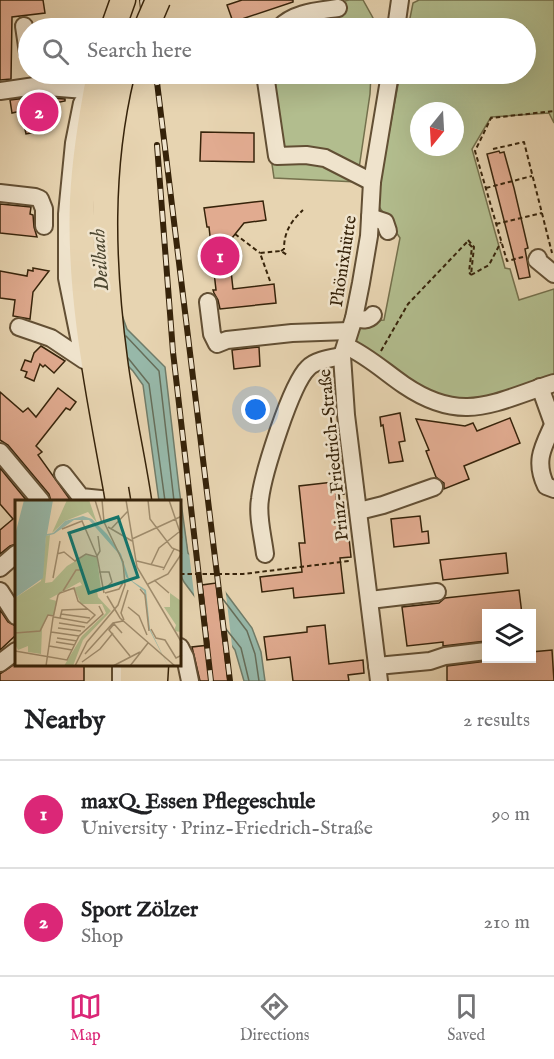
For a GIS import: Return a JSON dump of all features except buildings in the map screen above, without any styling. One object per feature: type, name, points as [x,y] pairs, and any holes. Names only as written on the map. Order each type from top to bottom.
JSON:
[{"type":"highway","points":[[103,18],[109,0]]},
{"type":"highway","points":[[117,18],[123,0]]},
{"type":"highway","points":[[139,18],[146,0]]},
{"type":"highway","points":[[150,18],[158,0]]},
{"type":"highway","points":[[90,84],[82,201],[82,243],[94,364],[119,500]]},
{"type":"highway","points":[[120,84],[112,120],[104,202],[108,296],[115,362],[139,500]]},
{"type":"highway","points":[[112,120],[126,98],[130,84]]},
{"type":"street","points":[[389,0],[390,18]]},
{"type":"street","points":[[397,18],[400,0]]},
{"type":"street","points":[[294,18],[303,13],[338,8]]},
{"type":"street","points":[[0,91],[21,84]]},
{"type":"street","points":[[19,327],[51,338],[84,360],[68,278],[67,214],[74,142],[89,84]]},
{"type":"street","points":[[266,84],[277,156],[325,158],[372,182]]},
{"type":"street","name":"Phönixhütte","points":[[348,338],[369,236],[372,182],[388,84]]},
{"type":"street","points":[[0,193],[40,199],[44,209],[44,226]]},
{"type":"street","points":[[370,217],[384,222],[388,231]]},
{"type":"street","points":[[208,302],[212,334],[217,344],[291,328],[348,338]]},
{"type":"street","points":[[265,554],[259,501],[264,476],[295,388],[308,367],[328,358],[365,320],[373,315]]},
{"type":"street","name":"Prinz-Friedrich-Straße","points":[[348,338],[375,362],[417,393],[450,407],[485,406],[547,385]]},
{"type":"street","name":"Prinz-Friedrich-Straße","points":[[348,338],[346,415],[378,674]]},
{"type":"street","points":[[547,385],[554,425],[540,456],[540,464],[546,486],[554,489]]},
{"type":"street","points":[[0,452],[40,500]]},
{"type":"street","points":[[63,474],[81,496],[111,500]]},
{"type":"street","points":[[359,511],[434,487]]},
{"type":"street","points":[[0,568],[15,555]]},
{"type":"street","points":[[0,591],[15,614]]},
{"type":"street","points":[[370,600],[437,591]]},
{"type":"street","points":[[182,651],[190,681]]},
{"type":"street","points":[[378,674],[445,656],[482,651]]},
{"type":"street","points":[[0,663],[15,652]]},
{"type":"path","points":[[493,149],[524,142],[553,257],[542,264],[507,261],[475,151],[491,118],[554,111]]},
{"type":"path","points":[[485,188],[532,176]]},
{"type":"path","points":[[281,251],[284,249],[284,236],[303,210]]},
{"type":"path","points":[[495,224],[542,213]]},
{"type":"path","points":[[235,234],[260,253],[270,281]]},
{"type":"path","points":[[383,349],[408,304],[467,242],[472,247],[469,272],[471,275],[489,265],[501,242]]},
{"type":"path","points":[[260,253],[281,251],[287,255]]},
{"type":"path","points":[[182,574],[243,574],[364,559]]},
{"type":"green space","points":[[349,0],[363,0],[373,18],[279,18]]},
{"type":"green space","points":[[419,0],[554,0],[554,123],[549,113],[491,117],[472,149],[505,268],[510,269],[519,300],[554,289],[554,385],[450,405],[356,350],[350,332],[372,321],[384,320],[400,238],[376,202],[398,84],[536,84],[536,18],[410,18],[413,3]]},
{"type":"green space","points":[[260,84],[370,84],[357,182],[274,178]]},
{"type":"water","points":[[118,304],[127,329],[165,367],[181,500],[159,500],[143,385],[133,371],[104,342]]},
{"type":"water","points":[[182,510],[188,553],[218,578],[225,592],[252,628],[261,652],[265,681],[244,681],[235,650],[182,578]]},
{"type":"pier","points":[[170,382],[191,552],[220,576],[225,586],[233,654],[195,602],[174,429]]},
{"type":"railway","points":[[142,0],[144,18]]},
{"type":"railway","points":[[157,84],[230,681]]},
{"type":"railway","points":[[157,145],[173,352],[211,681]]},
{"type":"place","name":"Sport Zölzer","points":[[39,112]]},
{"type":"place","name":"maxQ. Essen Pflegeschule","points":[[220,256]]},
{"type":"water label","name":"Deilbach","points":[[99,260]]}]
